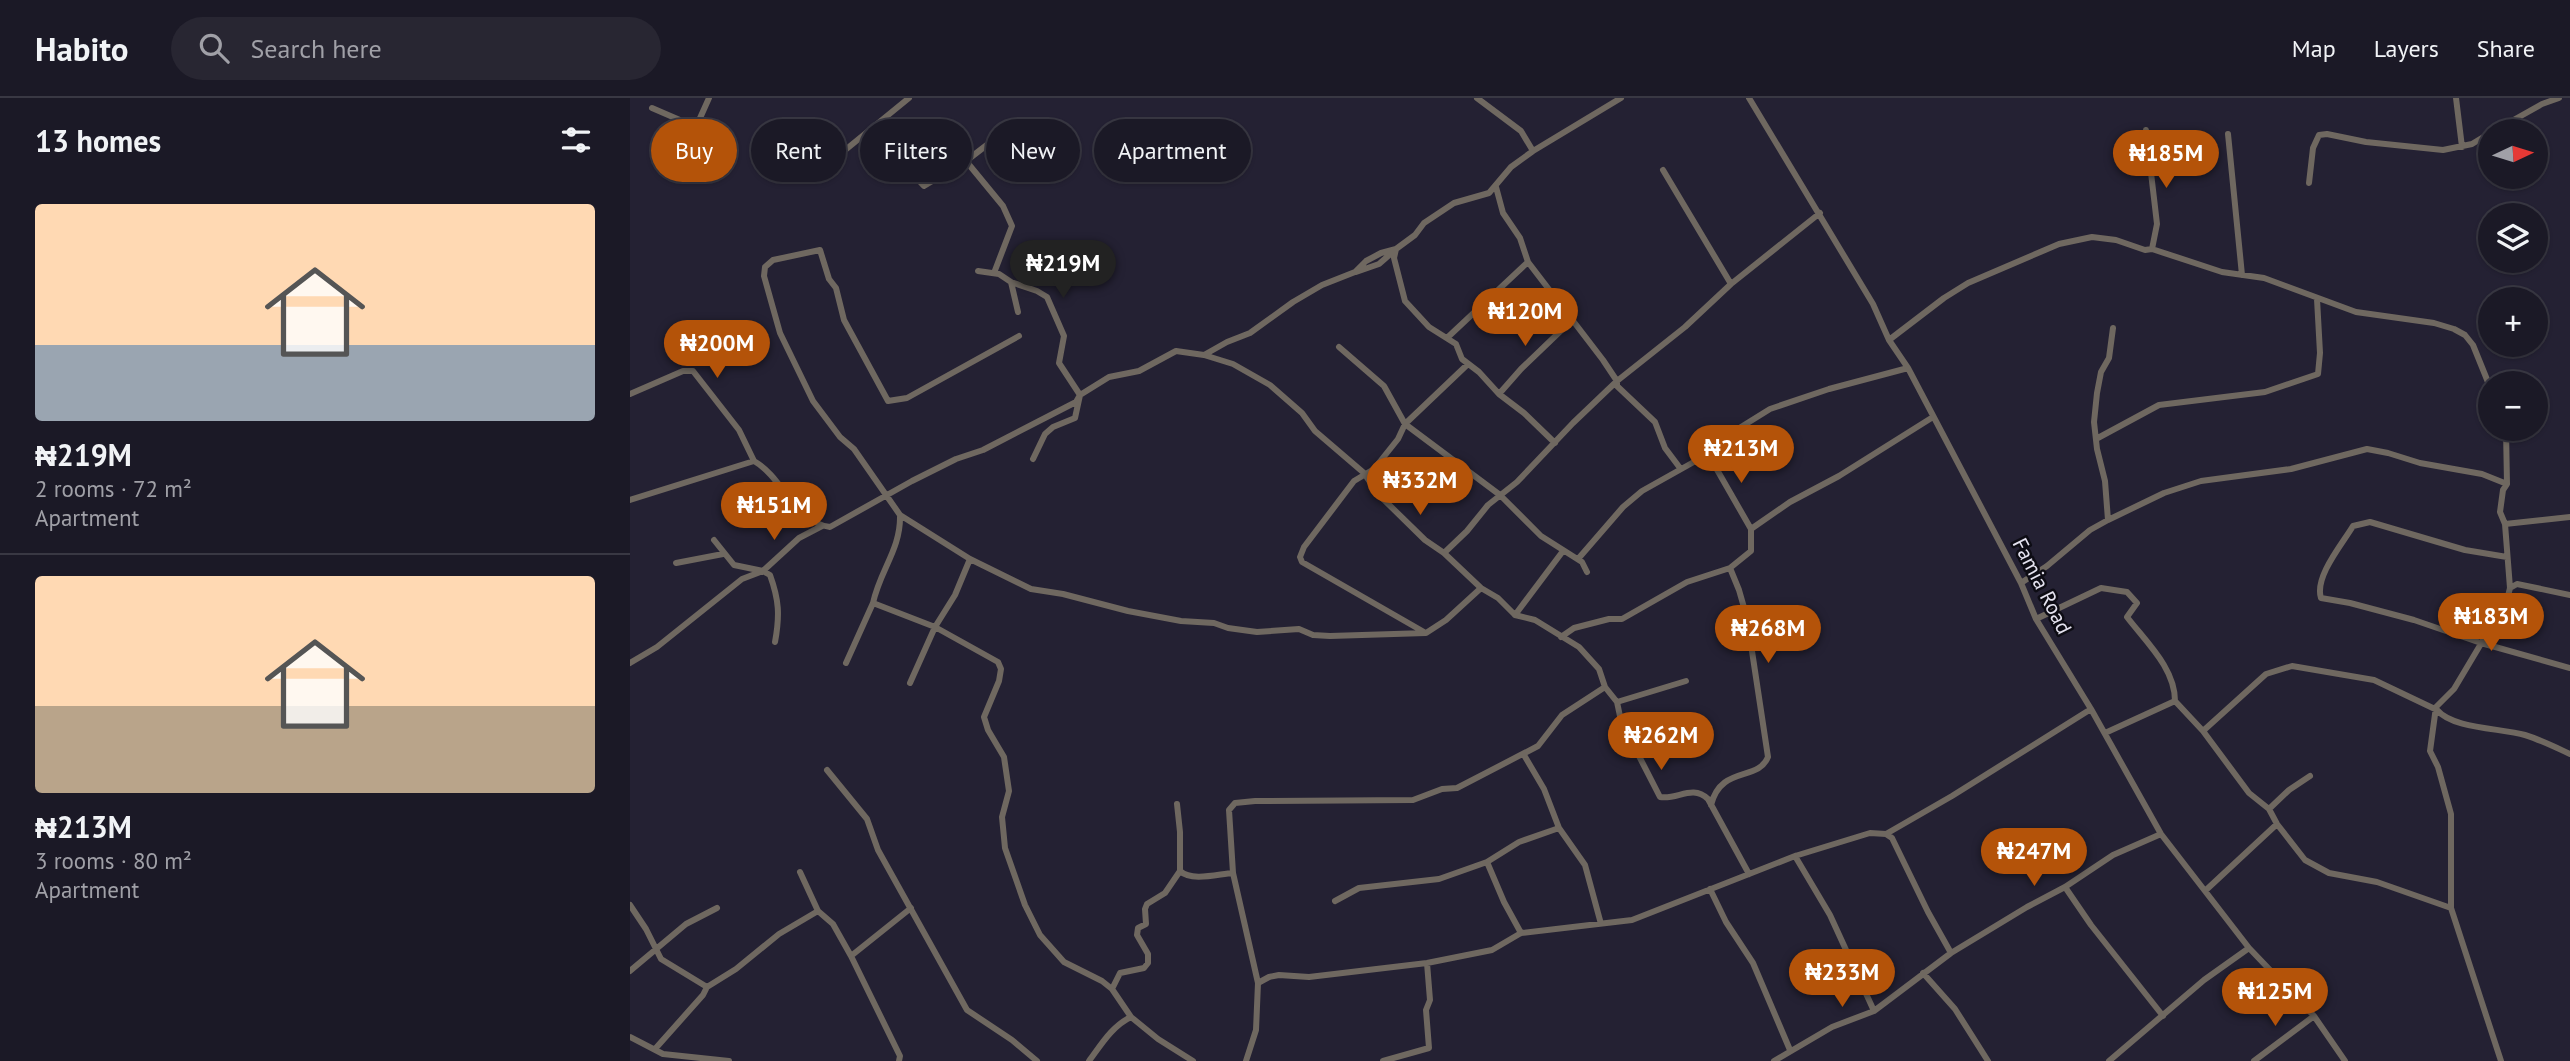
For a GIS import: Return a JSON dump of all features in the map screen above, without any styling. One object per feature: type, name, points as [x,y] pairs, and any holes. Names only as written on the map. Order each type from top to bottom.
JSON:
[{"type":"street","points":[[652,108],[696,127],[709,98]]},
{"type":"street","points":[[884,119],[909,98]]},
{"type":"street","points":[[1477,98],[1521,131],[1533,151]]},
{"type":"street","points":[[1204,355],[1251,333],[1293,302],[1331,280],[1379,264],[1424,223],[1454,203],[1477,198],[1496,187],[1511,167],[1533,151],[1620,98]]},
{"type":"street","name":"Famia Road","points":[[1749,98],[1873,304],[1889,340],[1908,368],[2021,583],[2036,619],[2105,733],[2161,834],[2249,948],[2314,1016],[2345,1061]]},
{"type":"street","points":[[2456,98],[2462,147]]},
{"type":"street","points":[[2515,119],[2559,98]]},
{"type":"street","points":[[2146,130],[2157,224],[2152,249]]},
{"type":"street","points":[[2228,134],[2242,275]]},
{"type":"street","points":[[2309,183],[2313,148],[2319,135],[2443,150],[2462,147],[2478,139]]},
{"type":"street","points":[[846,149],[860,139]]},
{"type":"street","points":[[972,156],[986,146]]},
{"type":"street","points":[[972,168],[1003,206],[1013,226],[994,273]]},
{"type":"street","points":[[1663,170],[1731,284]]},
{"type":"street","points":[[1496,187],[1503,213],[1520,238],[1528,262],[1617,381],[1617,386],[1655,422],[1665,447],[1680,468]]},
{"type":"street","points":[[1444,553],[1617,381],[1820,213]]},
{"type":"street","points":[[1889,340],[1968,283],[2059,244],[2092,237],[2116,240],[2144,250],[2152,249],[2222,272],[2264,278],[2318,299],[2371,315],[2434,323],[2454,329],[2465,335],[2473,345],[2484,371]]},
{"type":"street","points":[[1396,249],[1394,258],[1405,300],[1429,327],[1456,344],[1462,359],[1555,443]]},
{"type":"street","points":[[1019,336],[907,398],[888,401],[844,320],[836,288],[829,279],[820,250],[773,260],[765,267],[764,276],[780,333],[813,401],[840,437],[854,449],[900,515],[970,559],[1031,589],[1071,595],[1128,611],[1181,621],[1214,623],[1257,632],[1291,628],[1330,636],[1426,633],[1446,620],[1481,588]]},
{"type":"street","points":[[1448,337],[1528,262]]},
{"type":"street","points":[[978,271],[994,273],[1037,291],[1049,302],[1064,336],[1059,363],[1080,395],[1075,418],[1053,427],[1045,434],[1033,459]]},
{"type":"street","points":[[1011,282],[1018,312]]},
{"type":"street","points":[[2096,439],[2159,405],[2265,392],[2318,374],[2318,299]]},
{"type":"street","points":[[1499,394],[1571,321]]},
{"type":"street","points":[[2108,520],[2104,471],[2094,422],[2101,372],[2109,358],[2113,328]]},
{"type":"street","points":[[1339,347],[1384,386],[1405,424],[1500,495],[1541,536],[1578,559],[1587,572]]},
{"type":"street","points":[[630,663],[657,647],[742,579],[763,571],[799,538],[818,526],[830,527],[956,459],[983,450],[1076,402],[1080,395],[1102,380],[1139,371],[1177,351],[1204,355],[1233,364],[1270,385],[1302,413],[1315,431],[1364,473],[1378,494],[1406,523],[1444,553],[1481,588],[1498,598],[1515,615],[1535,620],[1579,647],[1600,668],[1605,687],[1617,702],[1621,721],[1660,797],[1696,792],[1703,794],[1749,874]]},
{"type":"street","points":[[1426,633],[1302,562],[1300,557],[1304,547],[1354,481],[1374,469],[1398,439],[1405,424],[1468,363]]},
{"type":"street","points":[[1578,559],[1623,508],[1642,491],[1708,454],[1733,432],[1770,409],[1829,389],[1908,368]]},
{"type":"street","points":[[630,394],[683,371],[693,371],[739,430],[754,461],[771,475],[797,508],[811,520],[830,527]]},
{"type":"street","points":[[1751,529],[1790,502],[1839,476],[1933,417]]},
{"type":"street","points":[[2501,1061],[2451,908],[2451,814],[2438,767],[2430,751],[2438,710],[2436,707],[2454,689],[2500,615],[2510,587],[2505,524],[2500,512],[2503,489],[2507,484],[2506,441]]},
{"type":"street","points":[[2021,583],[2090,530],[2164,493],[2201,481],[2291,469],[2367,449],[2420,463],[2482,474],[2507,484]]},
{"type":"street","points":[[1561,637],[1574,628],[1609,619],[1622,619],[1687,583],[1730,568],[1751,551],[1751,529],[1708,454]]},
{"type":"street","points":[[630,500],[754,461]]},
{"type":"street","points":[[846,663],[873,603],[887,563],[897,547],[900,515]]},
{"type":"street","points":[[2505,524],[2570,517]]},
{"type":"street","points":[[2507,556],[2465,550],[2370,522],[2353,526],[2327,566],[2319,592],[2325,600],[2350,603],[2414,620],[2481,643],[2570,668]]},
{"type":"street","points":[[714,540],[734,565],[770,575],[778,597],[775,642]]},
{"type":"street","points":[[1515,615],[1563,551]]},
{"type":"street","points":[[676,563],[723,554]]},
{"type":"street","points":[[910,683],[935,627],[955,595],[970,559]]},
{"type":"street","points":[[1711,805],[1721,785],[1732,777],[1761,768],[1768,757],[1747,618],[1730,568]]},
{"type":"street","points":[[2510,587],[2517,584],[2570,595]]},
{"type":"street","points":[[2036,619],[2101,588],[2127,592],[2137,603],[2127,617],[2170,674],[2175,685],[2175,701],[2203,731],[2249,793],[2269,809],[2277,824],[2305,860],[2318,869],[2377,883],[2451,908]]},
{"type":"street","points":[[873,603],[935,627],[998,662],[1001,669],[999,681],[984,717],[988,730],[1004,757],[1009,791],[1002,817],[1005,848],[1025,905],[1040,935],[1065,961],[1112,989],[1131,1017],[1188,1060]]},
{"type":"street","points":[[2203,731],[2266,674],[2292,666],[2374,680],[2438,710],[2443,717],[2529,736],[2570,754]]},
{"type":"street","points":[[1617,702],[1686,681]]},
{"type":"street","points":[[1246,1061],[1256,1030],[1258,983],[1233,873],[1228,810],[1235,803],[1327,799],[1413,800],[1442,789],[1457,788],[1538,746],[1562,715],[1605,687]]},
{"type":"street","points":[[2105,733],[2175,701]]},
{"type":"street","points":[[1886,834],[2091,709]]},
{"type":"street","points":[[1524,755],[1544,789],[1559,828],[1585,865],[1601,924]]},
{"type":"street","points":[[827,770],[867,819],[878,850],[967,1010],[1013,1040],[1037,1061]]},
{"type":"street","points":[[2269,809],[2289,790],[2310,776]]},
{"type":"street","points":[[1112,989],[1120,973],[1144,968],[1148,963],[1148,954],[1137,934],[1138,928],[1146,924],[1147,904],[1166,893],[1180,871],[1177,804]]},
{"type":"street","points":[[2206,890],[2277,824]]},
{"type":"street","points":[[1335,901],[1359,888],[1439,879],[1486,862],[1519,842],[1559,828]]},
{"type":"street","points":[[1258,983],[1279,975],[1309,977],[1427,963],[1492,950],[1521,933],[1632,920],[1795,856],[1870,833],[1886,834],[1892,838],[1927,912],[1951,953]]},
{"type":"street","points":[[1774,1061],[1832,1027],[1874,1011],[1951,953],[2026,907],[2065,887],[2113,855],[2161,834]]},
{"type":"street","points":[[1795,856],[1830,915],[1874,1011]]},
{"type":"street","points":[[1486,862],[1521,933]]},
{"type":"street","points":[[1180,871],[1185,876],[1194,877],[1233,873]]},
{"type":"street","points":[[800,872],[818,911],[833,924],[851,956],[902,1060]]},
{"type":"street","points":[[2065,887],[2091,925],[2163,1016]]},
{"type":"street","points":[[1710,890],[1726,922],[1753,963],[1790,1050]]},
{"type":"street","points":[[630,905],[661,959],[707,987]]},
{"type":"street","points":[[630,971],[686,924],[718,908]]},
{"type":"street","points":[[851,956],[911,908]]},
{"type":"street","points":[[655,1049],[707,987],[736,969],[779,934],[818,911]]},
{"type":"street","points":[[2109,1061],[2204,980],[2249,948]]},
{"type":"street","points":[[1383,1061],[1429,1048],[1426,1010],[1430,1000],[1427,963]]},
{"type":"street","points":[[1923,973],[1955,1009],[1988,1061]]},
{"type":"street","points":[[2254,1061],[2314,1016]]},
{"type":"street","points":[[1089,1061],[1110,1032],[1131,1017]]},
{"type":"street","points":[[630,1037],[663,1054],[729,1061]]},
{"type":"street","points":[[659,1061],[663,1054]]}]
